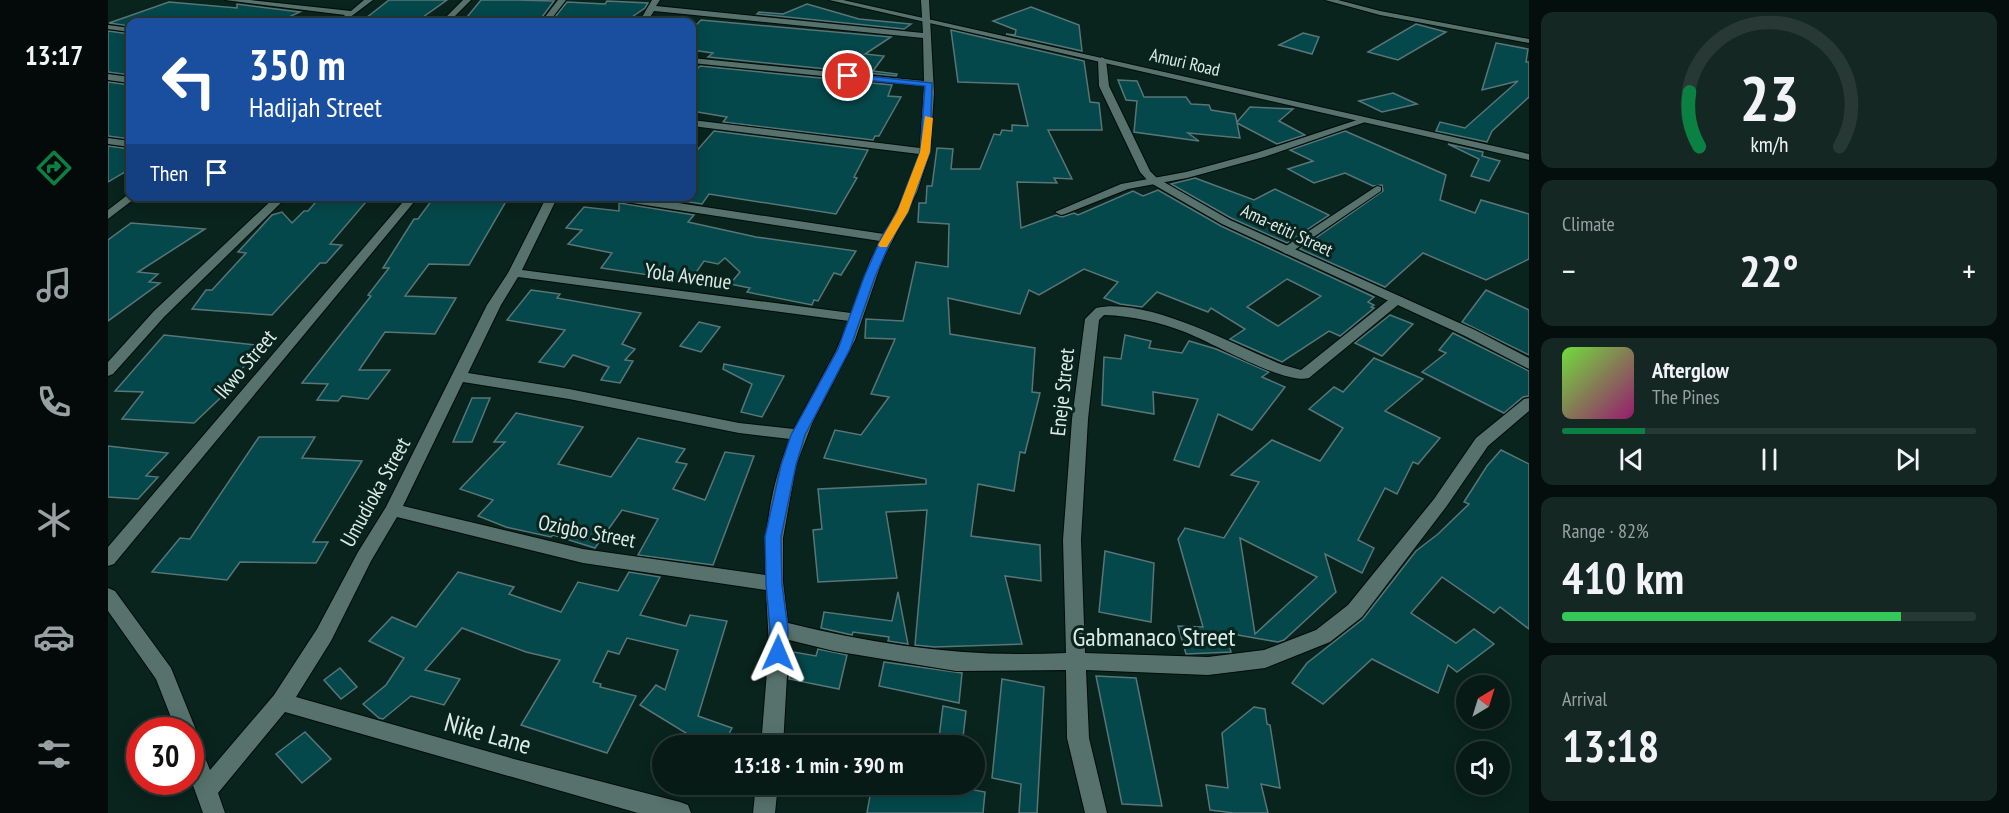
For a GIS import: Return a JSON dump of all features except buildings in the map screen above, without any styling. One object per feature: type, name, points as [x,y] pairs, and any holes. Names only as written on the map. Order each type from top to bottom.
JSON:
[{"type":"street","points":[[229,0],[351,13]]},
{"type":"street","points":[[345,18],[369,0]]},
{"type":"street","points":[[448,18],[467,0]]},
{"type":"street","points":[[548,18],[562,0]]},
{"type":"street","points":[[645,18],[656,0]]},
{"type":"street","name":"Amuri Road","points":[[833,0],[926,18],[1529,157]]},
{"type":"street","points":[[1329,0],[1380,13],[1529,41]]},
{"type":"street","points":[[651,8],[926,18],[929,84],[925,152],[902,212],[887,238],[870,277],[844,349],[798,435],[780,499],[773,537],[774,584],[779,629],[773,735]]},
{"type":"street","points":[[108,27],[126,29]]},
{"type":"street","points":[[696,60],[929,84]]},
{"type":"street","name":"Ama-etiti Street","points":[[1102,60],[1104,86],[1145,172],[1153,180],[1226,222],[1470,333],[1529,364]]},
{"type":"street","points":[[108,77],[126,79]]},
{"type":"street","points":[[1061,212],[1125,186],[1187,175],[1260,155],[1366,120]]},
{"type":"street","points":[[696,123],[925,152]]},
{"type":"street","points":[[108,141],[126,143]]},
{"type":"street","points":[[1286,250],[1377,189]]},
{"type":"street","points":[[108,216],[127,201]]},
{"type":"street","points":[[108,371],[159,315],[278,201]]},
{"type":"street","name":"Ikwo Street","points":[[108,559],[410,201]]},
{"type":"street","name":"Umudioka Street","points":[[206,791],[281,702],[324,634],[364,557],[393,510],[494,305],[514,273],[550,201]]},
{"type":"street","points":[[639,201],[887,238]]},
{"type":"street","name":"Yola Avenue","points":[[514,273],[856,318]]},
{"type":"street","name":"Eneje Street","points":[[1096,813],[1078,738],[1072,540],[1080,419],[1092,319],[1101,311],[1122,310],[1197,331],[1278,368],[1304,375],[1397,300]]},
{"type":"street","points":[[460,378],[638,406],[738,428],[798,435]]},
{"type":"street","name":"Gabmanaco Street","points":[[779,629],[834,643],[956,662],[1076,661],[1208,666],[1265,659],[1323,636],[1354,611],[1440,503],[1482,442],[1529,403]]},
{"type":"street","name":"Ozigbo Street","points":[[393,510],[583,556],[774,584]]},
{"type":"street","points":[[108,596],[164,674],[181,717]]},
{"type":"street","name":"Nike Lane","points":[[281,702],[514,769],[680,813]]},
{"type":"street","points":[[204,785],[214,813]]},
{"type":"street","points":[[764,813],[766,795]]},
{"type":"slow traffic","points":[[884,245],[902,212],[925,152],[928,118]]},
{"type":"route","points":[[778,653],[779,629],[774,584],[773,537],[788,465],[798,435],[844,349],[870,277],[887,238],[902,212],[925,152],[930,104],[929,84],[848,76]]}]
